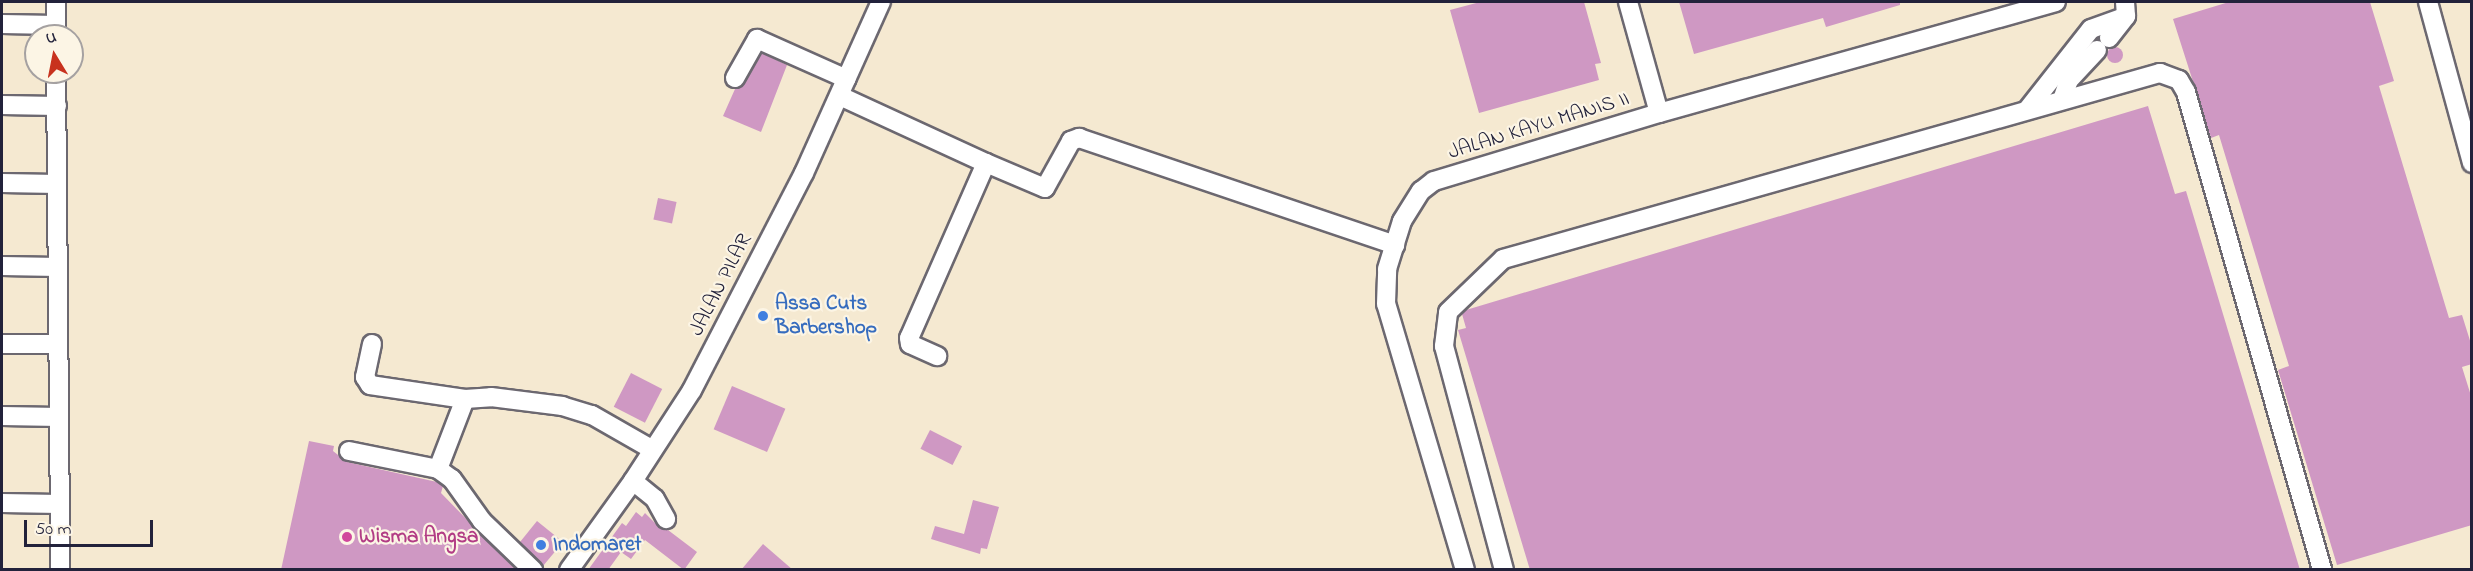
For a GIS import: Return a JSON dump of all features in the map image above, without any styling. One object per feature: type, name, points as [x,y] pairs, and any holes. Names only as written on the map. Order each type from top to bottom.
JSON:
[{"type":"street","points":[[56,2],[56,24]]},
{"type":"street","name":"JALAN PILAR","points":[[568,570],[633,481],[692,390],[840,96],[881,2]]},
{"type":"street","points":[[1628,2],[1659,113]]},
{"type":"street","name":"JALAN KAYU MANIS II","points":[[1465,570],[1386,304],[1384,287],[1402,221],[1421,191],[1434,181],[1659,113],[2056,2]]},
{"type":"street","points":[[2428,2],[2472,163]]},
{"type":"street","points":[[2062,100],[2069,80],[2103,44],[2126,9]]},
{"type":"street","points":[[2027,110],[2091,29],[2126,9]]},
{"type":"street","points":[[2,24],[24,26]]},
{"type":"street","points":[[735,78],[757,39],[847,79]]},
{"type":"street","points":[[1504,570],[1444,346],[1448,312],[1503,259],[2160,73],[2179,80],[2322,570]]},
{"type":"street","points":[[56,84],[60,570]]},
{"type":"street","points":[[840,96],[1045,188],[1071,141],[1079,138],[1395,245]]},
{"type":"street","points":[[2,105],[57,106]]},
{"type":"street","points":[[937,356],[910,344],[909,338],[986,163]]},
{"type":"street","points":[[2,183],[57,184]]},
{"type":"street","points":[[2,266],[58,267]]},
{"type":"street","points":[[2,344],[58,345]]},
{"type":"street","points":[[372,344],[365,377],[367,383],[465,399],[491,397],[562,406],[592,416],[653,450]]},
{"type":"street","points":[[438,469],[465,399]]},
{"type":"street","points":[[2,416],[58,417]]},
{"type":"street","points":[[349,451],[438,469],[452,479],[482,520],[533,570]]},
{"type":"street","points":[[633,481],[655,499],[666,519]]},
{"type":"street","points":[[2,503],[59,504]]},
{"type":"building","points":[[1480,2],[1584,2],[1601,63],[1595,64],[1599,80],[1479,113],[1450,10]]},
{"type":"building","points":[[1679,2],[1900,2],[1900,5],[1826,27],[1823,18],[1694,54]]},
{"type":"building","points":[[2229,2],[2370,2],[2394,81],[2379,86],[2449,318],[2462,315],[2472,347],[2472,364],[2462,367],[2472,399],[2472,525],[2337,565],[2278,370],[2289,366],[2219,135],[2211,138],[2173,19]]},
{"type":"building","points":[[2112,47],[2118,47],[2123,55],[2121,61],[2112,63],[2107,58],[2107,52]]},
{"type":"building","points":[[762,53],[787,65],[761,132],[723,116],[735,89],[744,84]]},
{"type":"building","points":[[2148,106],[2175,194],[2186,191],[2300,570],[1530,570],[1458,330],[1466,328],[1462,314],[1466,310]]},
{"type":"building","points":[[658,198],[677,202],[672,223],[653,220]]},
{"type":"building","points":[[631,373],[662,389],[645,423],[614,407]]},
{"type":"building","points":[[732,386],[785,409],[767,452],[714,429]]},
{"type":"building","points":[[930,430],[962,446],[953,465],[920,449]]},
{"type":"building","points":[[309,441],[334,446],[333,451],[347,462],[437,482],[443,486],[441,493],[516,570],[281,570]]},
{"type":"building","points":[[973,500],[999,507],[987,549],[981,548],[980,554],[931,539],[935,526],[964,534]]},
{"type":"building","points":[[636,512],[642,517],[645,513],[660,528],[668,530],[697,552],[684,570],[645,540],[631,559],[621,552],[608,570],[588,570],[622,523],[626,526]]},
{"type":"building","points":[[537,521],[563,542],[543,566],[520,542]]},
{"type":"building","points":[[763,544],[793,570],[741,570]]},
{"type":"place","name":"Assa Cuts Barbershop","points":[[763,316]]},
{"type":"place","name":"Wisma Angsa","points":[[347,537]]},
{"type":"place","name":"Indomaret","points":[[541,545]]}]
